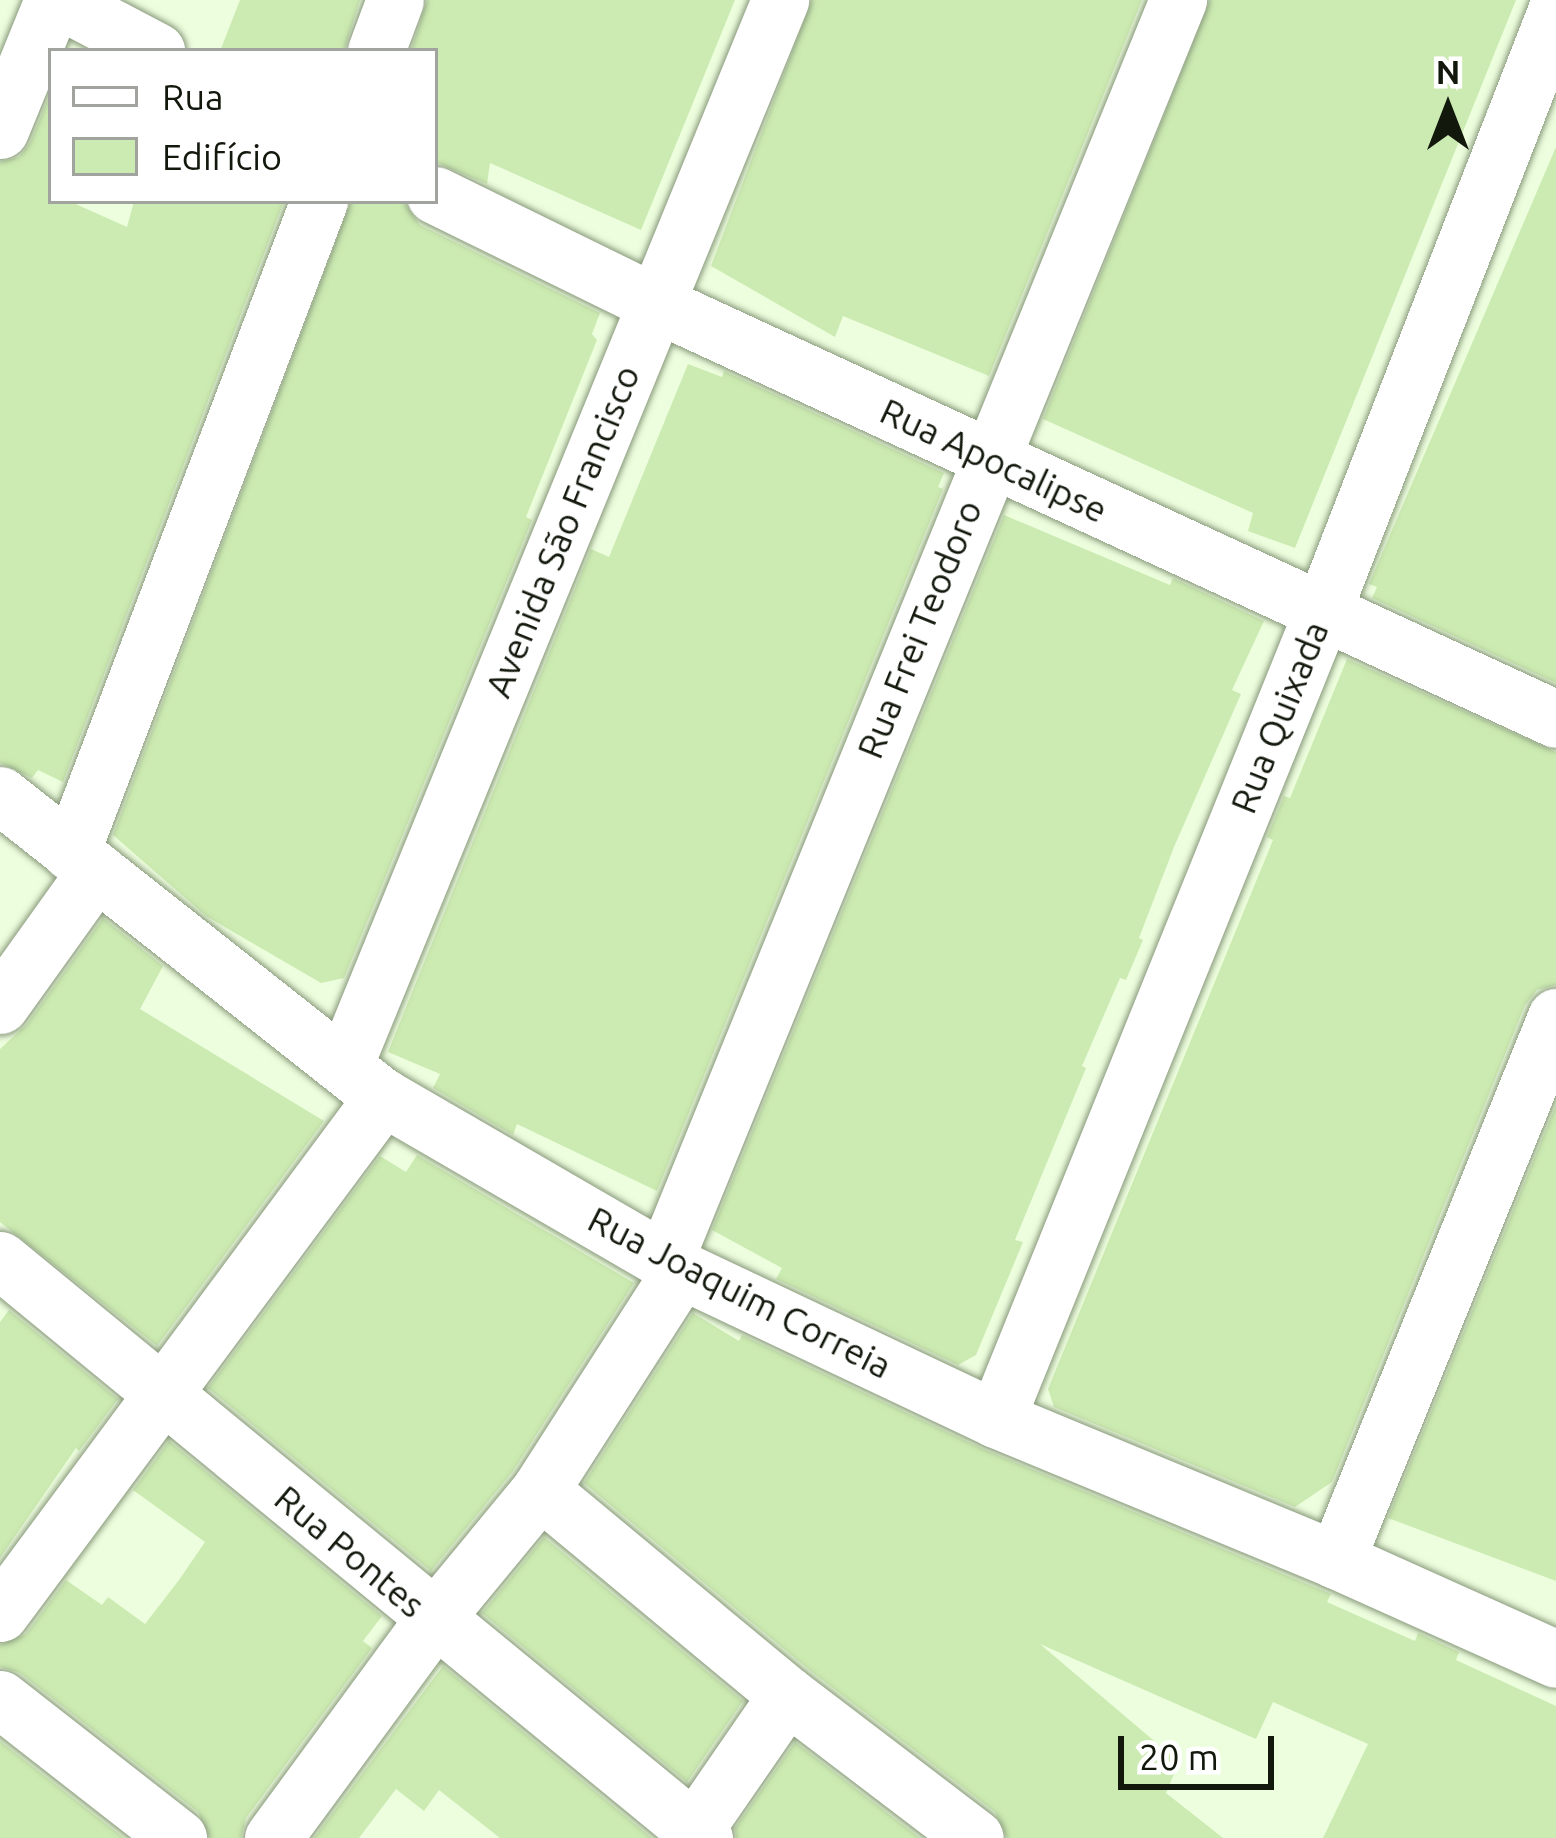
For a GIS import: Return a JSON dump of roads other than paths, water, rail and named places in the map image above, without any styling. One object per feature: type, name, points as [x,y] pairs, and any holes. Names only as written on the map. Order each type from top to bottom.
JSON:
[{"type":"street","points":[[0,130],[56,0],[150,48]]},
{"type":"street","points":[[377,48],[395,0]]},
{"type":"street","name":"Avenida São Francisco","points":[[0,1613],[164,1395],[364,1080],[655,303],[780,0]]},
{"type":"street","name":"Rua Frei Teodoro","points":[[273,1838],[433,1620],[540,1490],[673,1265],[988,458],[1178,0]]},
{"type":"street","name":"Rua Quixada","points":[[996,1419],[1323,610],[1556,11]]},
{"type":"street","name":"Rua Apocalipse","points":[[438,196],[655,303],[1556,719]]},
{"type":"street","points":[[0,1005],[84,861],[318,204]]},
{"type":"street","name":"Rua Joaquim Correia","points":[[0,795],[364,1080],[673,1265],[996,1419],[1336,1560],[1556,1659]]},
{"type":"street","points":[[1336,1560],[1556,1017]]},
{"type":"street","name":"Rua Pontes","points":[[0,1260],[699,1834]]},
{"type":"street","points":[[540,1490],[787,1695],[975,1838]]},
{"type":"street","points":[[699,1834],[787,1695]]},
{"type":"street","points":[[0,1700],[178,1838]]}]
